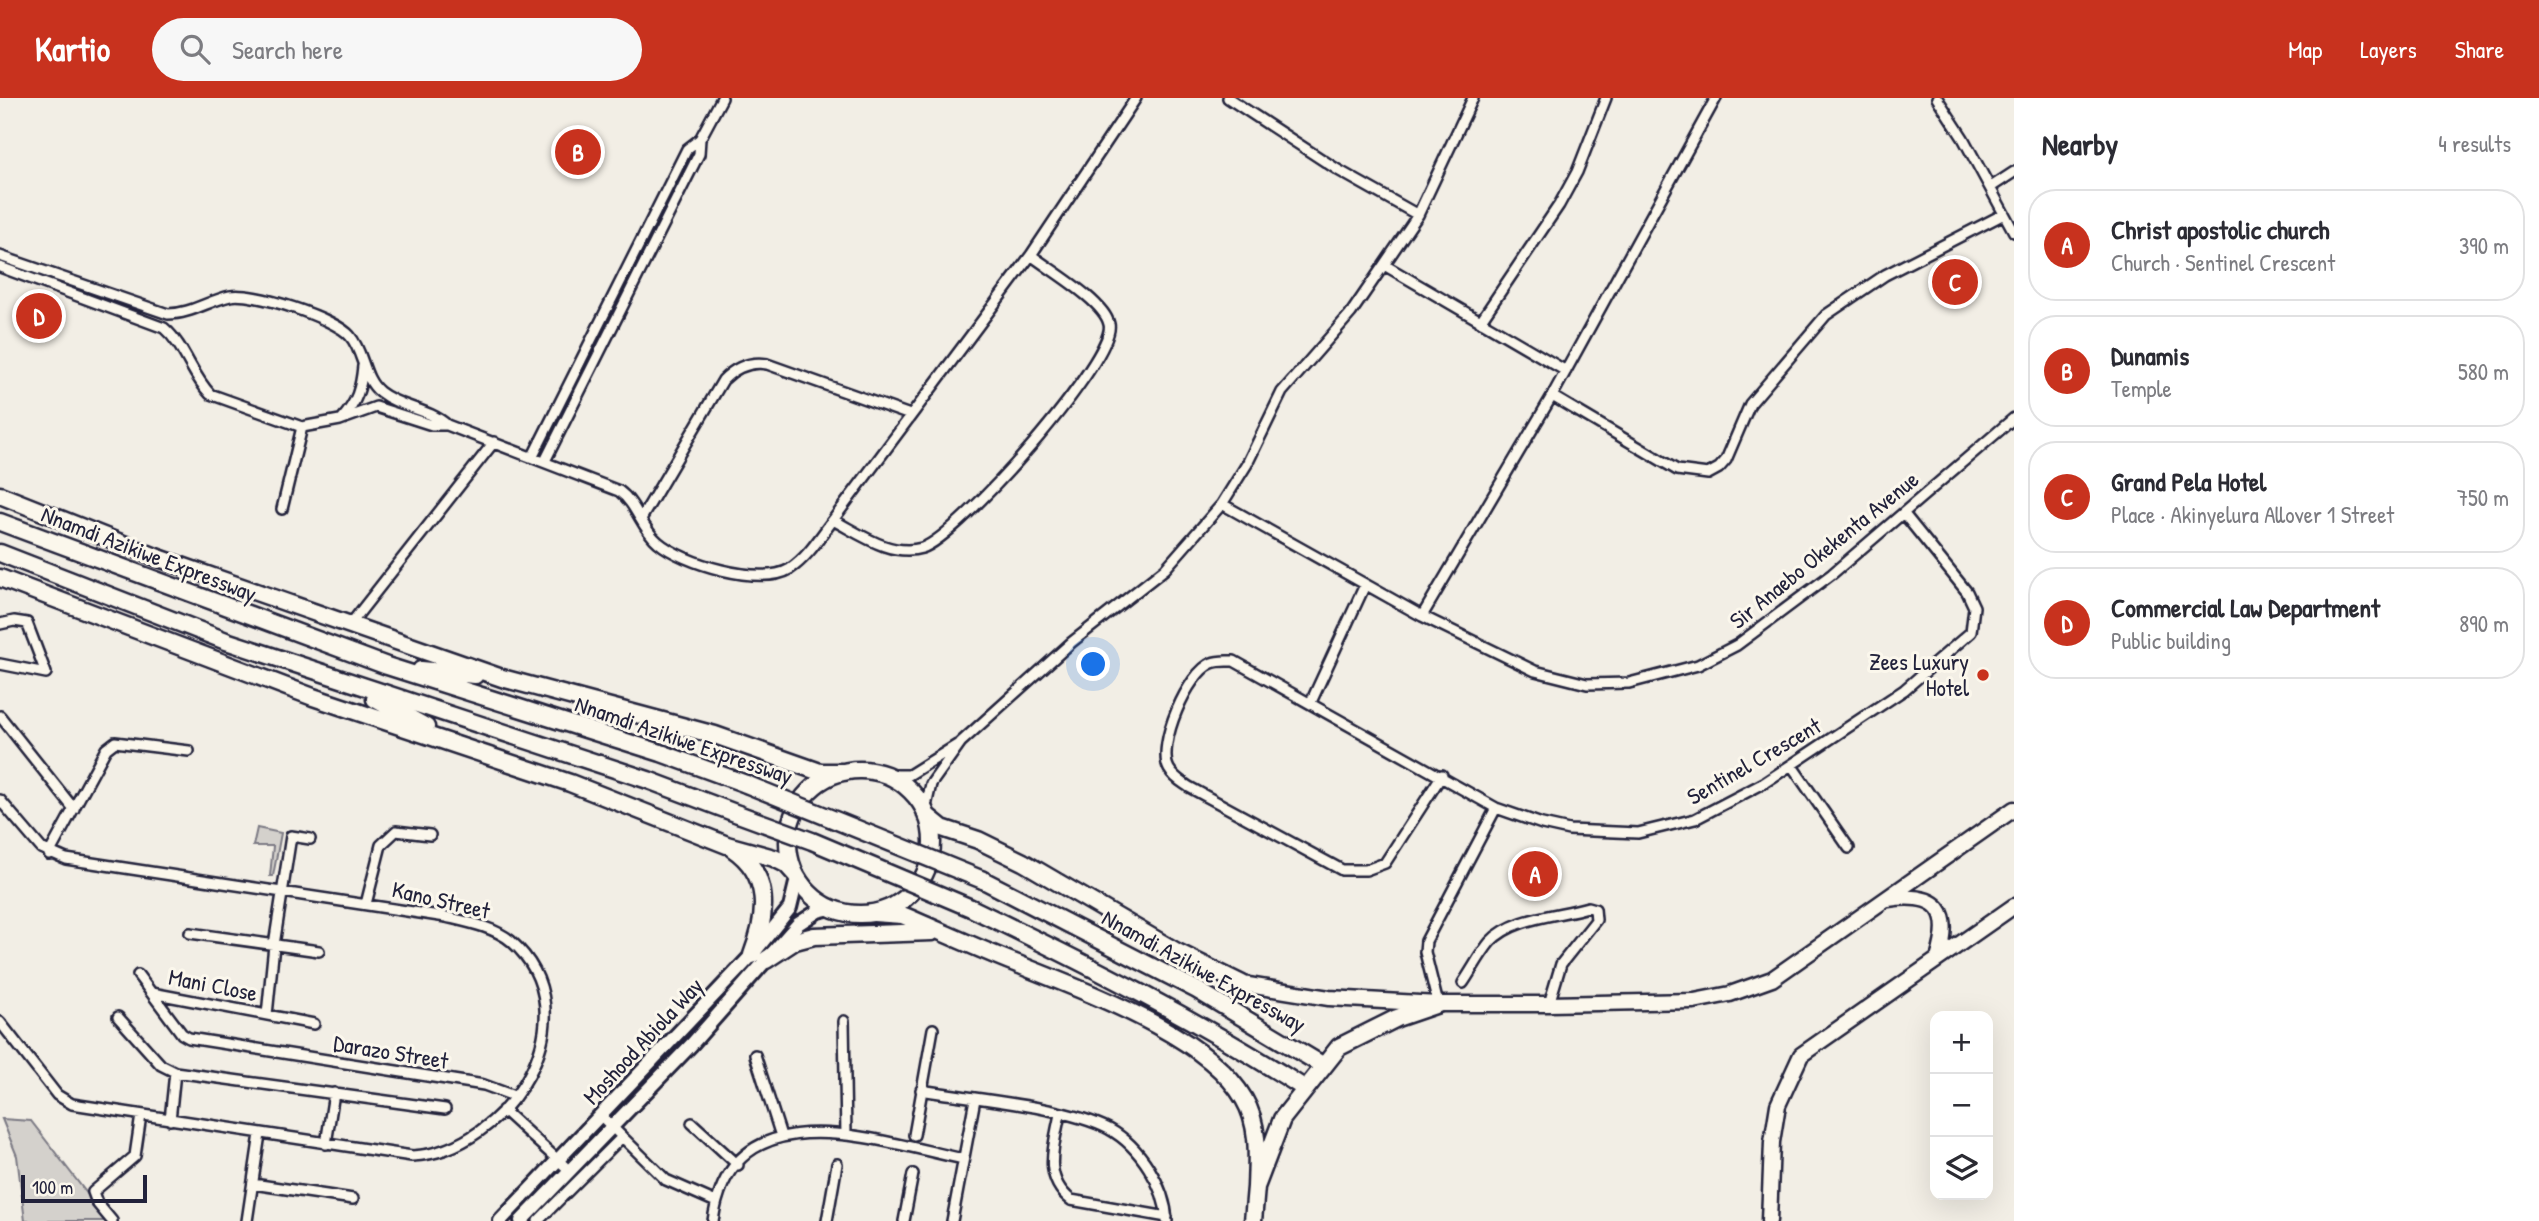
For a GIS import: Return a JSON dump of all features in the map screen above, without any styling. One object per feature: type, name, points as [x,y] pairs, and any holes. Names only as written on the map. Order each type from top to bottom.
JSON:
[{"type":"highway","name":"Nnamdi Azikiwe Expressway","points":[[0,495],[349,626],[502,678],[715,735],[820,772],[844,772]]},
{"type":"highway","points":[[66,521],[132,573]]},
{"type":"highway","name":"Nnamdi Azikiwe Expressway","points":[[0,522],[387,666],[661,753],[746,783],[983,880],[1197,990],[1324,1066]]},
{"type":"highway","points":[[0,553],[226,640],[648,780],[812,841],[971,908],[1071,956],[1304,1088]]},
{"type":"highway","points":[[0,578],[313,697],[590,790],[727,845],[780,860],[818,901],[831,908],[860,914],[902,915],[1084,991],[1174,1037],[1209,1059],[1231,1079],[1246,1101],[1255,1132],[1256,1187],[1253,1221]]},
{"type":"highway","points":[[82,610],[226,640]]},
{"type":"highway","points":[[387,666],[502,678]]},
{"type":"highway","points":[[343,680],[459,745]]},
{"type":"highway","points":[[796,876],[788,838],[799,803],[827,779],[844,772],[865,771],[885,775],[915,796],[926,813],[932,846],[923,876],[903,900],[874,913]]},
{"type":"highway","name":"Nnamdi Azikiwe Expressway","points":[[926,813],[942,828],[978,840],[1023,862],[1177,952],[1242,984]]},
{"type":"highway","points":[[727,845],[740,853],[754,871],[764,898],[759,957]]},
{"type":"highway","points":[[759,957],[795,941],[814,936],[915,930],[947,934]]},
{"type":"highway","points":[[1256,1187],[1282,1119],[1339,1047],[1397,1018],[1438,1004]]},
{"type":"highway","points":[[1174,1037],[1271,1067]]},
{"type":"main road","points":[[1242,984],[1329,998],[1438,1004],[1694,1001],[1730,994],[1772,979],[2014,809]]},
{"type":"main road","name":"Moshood Abiola Way","points":[[521,1221],[570,1171],[617,1132],[759,957],[790,908],[796,876]]},
{"type":"main road","points":[[1885,900],[1917,896],[1936,908],[1945,922],[1938,960]]},
{"type":"main road","points":[[1769,1221],[1772,1142],[1778,1105],[1801,1055],[2014,906]]},
{"type":"main road","name":"Moshood Abiola Way","points":[[500,1221],[759,957],[798,924],[818,911],[831,908]]},
{"type":"street","points":[[533,456],[687,149],[700,139],[722,98]]},
{"type":"street","points":[[0,267],[164,328],[176,338],[191,370],[210,394],[302,427],[381,408],[432,425],[447,425],[619,491],[655,540],[673,551],[709,565],[760,576],[790,569],[833,520],[1031,255],[1136,98]]},
{"type":"street","points":[[1228,98],[1339,170],[1418,215]]},
{"type":"street","points":[[885,775],[909,775],[961,742],[1072,642],[1165,569],[1222,504],[1247,464],[1282,392],[1350,313],[1386,266],[1418,215],[1473,98]]},
{"type":"street","points":[[1480,321],[1559,205],[1577,172],[1606,98]]},
{"type":"street","points":[[1422,616],[1552,396],[1716,98]]},
{"type":"street","points":[[1937,98],[1991,187],[2014,232]]},
{"type":"street","points":[[545,461],[699,154],[700,139]]},
{"type":"street","points":[[1991,187],[2014,172]]},
{"type":"street","points":[[655,213],[666,219]]},
{"type":"street","points":[[1552,396],[1677,470],[1708,474],[1726,460],[1750,404],[1826,314],[1885,275],[2004,214]]},
{"type":"street","points":[[833,520],[893,549],[912,550],[930,545],[958,524],[1004,478],[1044,430],[1098,355],[1110,335],[1110,325],[1097,305],[1031,255]]},
{"type":"street","points":[[0,256],[168,314],[180,314],[230,296],[249,295],[333,324],[350,335],[379,392],[437,416],[447,425]]},
{"type":"street","points":[[1386,266],[1566,371]]},
{"type":"street","points":[[641,519],[723,380],[740,367],[753,363],[766,364],[911,415]]},
{"type":"street","points":[[340,420],[354,405],[361,386],[363,364]]},
{"type":"street","name":"Sir Anaebo Okekenta Avenue","points":[[1222,504],[1422,616],[1552,677],[1608,685],[1650,679],[1698,665],[1737,645],[1832,575],[2014,418]]},
{"type":"street","points":[[282,509],[302,427]]},
{"type":"street","points":[[349,626],[494,442]]},
{"type":"street","name":"Sentinel Crescent","points":[[1442,775],[1385,863],[1355,872],[1323,861],[1174,777],[1167,767],[1167,736],[1191,683],[1212,663],[1241,663],[1442,775],[1496,807],[1542,824],[1569,830],[1639,833],[1695,819],[1792,766],[1904,690],[1971,632],[1974,607],[1967,592],[1904,514]]},
{"type":"street","points":[[1311,702],[1365,585]]},
{"type":"street","points":[[0,624],[14,621],[27,623],[46,670],[44,675],[0,664]]},
{"type":"street","points":[[0,716],[74,809]]},
{"type":"street","points":[[49,853],[106,749],[115,742],[189,751]]},
{"type":"street","points":[[926,813],[930,784],[961,742]]},
{"type":"street","points":[[1792,766],[1849,848]]},
{"type":"street","name":"Kano Street","points":[[0,800],[34,841],[49,853],[84,864],[446,916],[486,928],[509,939],[522,953],[542,991],[546,1033],[535,1065],[503,1110],[467,1140],[425,1156],[326,1144],[72,1104],[51,1088],[0,1022]]},
{"type":"street","points":[[1438,1004],[1425,952],[1426,941],[1496,807]]},
{"type":"street","points":[[366,904],[381,845],[396,831],[430,835]]},
{"type":"street","points":[[267,1015],[274,945],[291,836],[310,839]]},
{"type":"street","points":[[1463,983],[1491,940],[1510,928],[1549,916],[1595,909],[1596,920],[1561,964],[1549,1004]]},
{"type":"street","points":[[190,933],[319,951]]},
{"type":"street","name":"Darazo Street","points":[[138,975],[182,1034],[189,1038],[261,1052],[484,1085],[514,1096]]},
{"type":"street","name":"Mani Close","points":[[152,993],[314,1024]]},
{"type":"street","points":[[118,1017],[161,1065],[174,1072],[445,1109]]},
{"type":"street","points":[[844,1021],[846,1135]]},
{"type":"street","points":[[914,1135],[933,1029]]},
{"type":"street","points":[[755,1055],[781,1136]]},
{"type":"street","points":[[170,1120],[174,1072]]},
{"type":"street","points":[[921,1090],[1060,1114],[1111,1130],[1134,1149],[1156,1181],[1167,1219],[1070,1200],[1062,1193],[1050,1170],[1060,1114]]},
{"type":"street","points":[[326,1144],[334,1093]]},
{"type":"street","points":[[952,1221],[975,1099]]},
{"type":"street","points":[[503,1110],[570,1171]]},
{"type":"street","points":[[112,1221],[97,1202],[93,1192],[135,1156],[141,1115]]},
{"type":"street","points":[[602,1116],[666,1180],[716,1202]]},
{"type":"street","points":[[692,1124],[738,1165]]},
{"type":"street","points":[[713,1221],[716,1202],[738,1165],[764,1144],[781,1136],[802,1131],[846,1135],[963,1159]]},
{"type":"street","points":[[538,1221],[617,1132]]},
{"type":"street","points":[[247,1221],[260,1134]]},
{"type":"street","points":[[827,1221],[837,1164]]},
{"type":"street","points":[[904,1221],[913,1174]]},
{"type":"street","points":[[253,1185],[354,1199]]},
{"type":"shaded area","points":[[257,828],[281,833],[273,876],[270,876],[273,846],[253,846]]},
{"type":"shaded area","points":[[2,1119],[31,1121],[108,1221],[25,1221],[17,1156]]},
{"type":"place","name":"Dunamis","points":[[578,152]]},
{"type":"place","name":"Grand Pela Hotel","points":[[1955,282]]},
{"type":"place","name":"Commercial Law Department","points":[[39,316]]},
{"type":"place","name":"Zees Luxury Hotel","points":[[1983,675]]},
{"type":"place","name":"Christ apostolic church","points":[[1535,874]]}]
